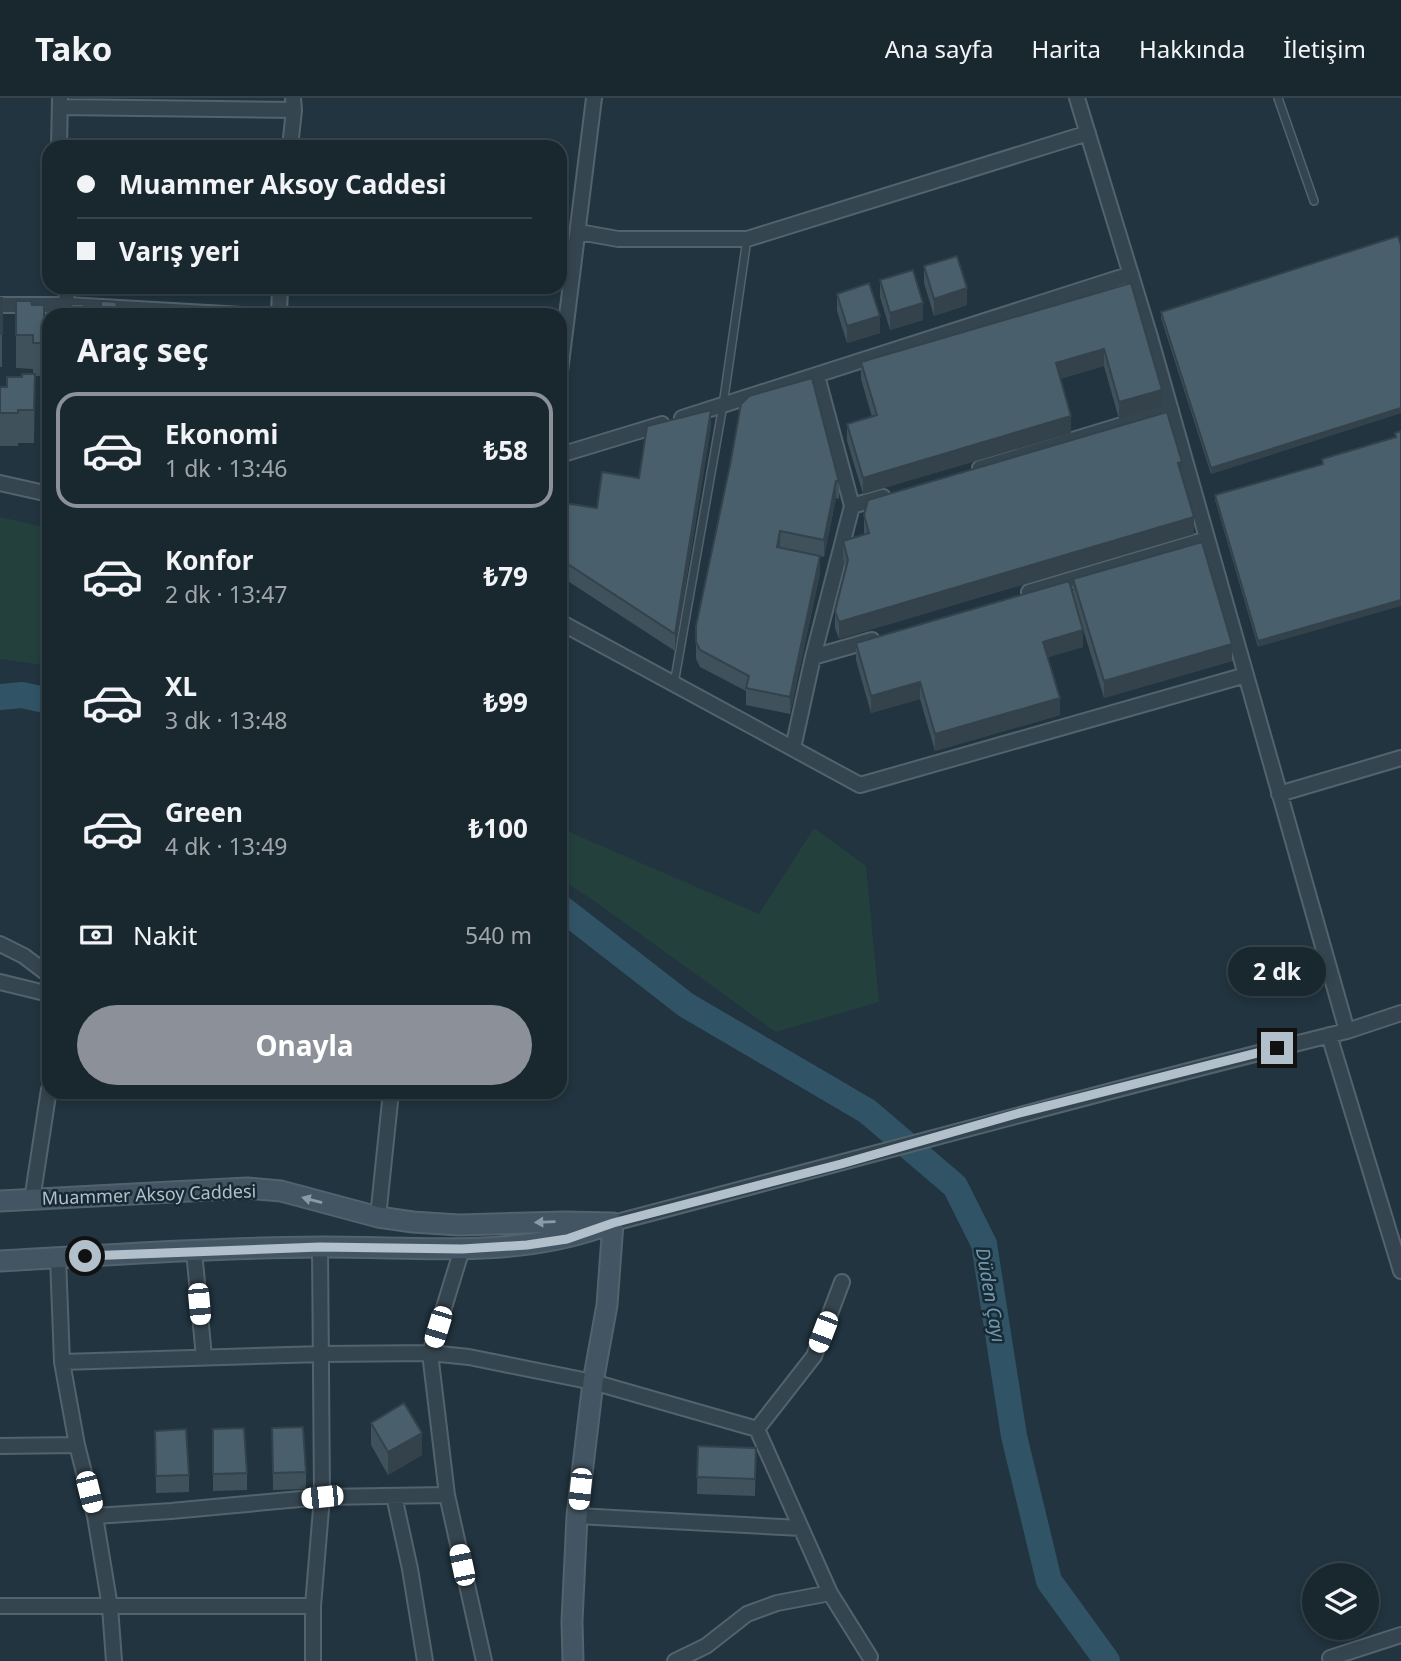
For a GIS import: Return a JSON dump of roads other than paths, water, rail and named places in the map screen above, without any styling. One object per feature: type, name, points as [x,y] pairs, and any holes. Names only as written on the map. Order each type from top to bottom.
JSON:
[{"type":"main road","name":"Muammer Aksoy Caddesi","points":[[0,1201],[247,1188],[281,1191],[378,1217],[459,1225],[613,1223]]},
{"type":"main road","points":[[0,1261],[320,1247],[462,1249],[527,1245],[567,1239],[613,1223],[607,1305],[593,1382],[577,1516],[572,1621],[573,1661]]},
{"type":"street","points":[[567,320],[594,98]]},
{"type":"street","points":[[1077,98],[1171,410],[1347,1031]]},
{"type":"street","points":[[59,140],[60,102],[294,104],[291,140]]},
{"type":"street","points":[[579,232],[618,239],[747,239],[1087,133]]},
{"type":"street","points":[[567,454],[1131,274]]},
{"type":"street","points":[[66,294],[67,305]]},
{"type":"street","points":[[0,305],[120,308]]},
{"type":"street","points":[[793,748],[813,657],[852,506],[817,376]]},
{"type":"street","points":[[972,470],[1171,410]]},
{"type":"street","points":[[0,483],[42,492]]},
{"type":"street","points":[[852,506],[892,494]]},
{"type":"street","points":[[1010,598],[1207,539]]},
{"type":"street","points":[[567,626],[860,785],[1246,675]]},
{"type":"street","points":[[813,657],[892,634]]},
{"type":"street","points":[[1279,794],[1401,758]]},
{"type":"street","points":[[0,944],[24,956],[42,970]]},
{"type":"street","points":[[0,982],[42,992]]},
{"type":"street","points":[[613,1223],[841,1164],[959,1130],[1347,1031],[1401,1013]]},
{"type":"street","points":[[1329,1035],[1401,1271]]},
{"type":"street","points":[[32,1200],[47,1099]]},
{"type":"street","points":[[378,1217],[389,1099]]},
{"type":"street","points":[[313,1661],[313,1606],[322,1497],[320,1247]]},
{"type":"street","points":[[462,1249],[430,1353],[447,1495],[484,1661]]},
{"type":"street","points":[[194,1251],[204,1357]]},
{"type":"street","points":[[58,1258],[62,1362],[77,1445],[95,1516],[110,1607],[114,1661]]},
{"type":"street","points":[[757,1429],[814,1356],[842,1282]]},
{"type":"street","points":[[62,1362],[430,1353],[469,1357],[593,1382],[757,1429]]},
{"type":"street","points":[[757,1429],[830,1593],[870,1657]]},
{"type":"street","points":[[0,1446],[77,1445]]},
{"type":"street","points":[[95,1516],[322,1497],[447,1495]]},
{"type":"street","points":[[394,1496],[410,1569],[425,1661]]},
{"type":"street","points":[[577,1516],[801,1528]]},
{"type":"street","points":[[675,1661],[706,1646],[747,1614],[777,1603],[830,1593]]},
{"type":"street","points":[[0,1605],[313,1606]]},
{"type":"street","points":[[1330,1658],[1401,1636]]},
{"type":"lane","points":[[1278,98],[1314,201]]},
{"type":"lane","points":[[674,684],[723,405],[747,239]]},
{"type":"waterway","name":"Düden Çayı","points":[[0,697],[22,695],[42,699]]},
{"type":"waterway","name":"Düden Çayı","points":[[567,912],[686,1005],[867,1111],[955,1186],[984,1244],[1014,1436],[1049,1581],[1107,1661]]}]
